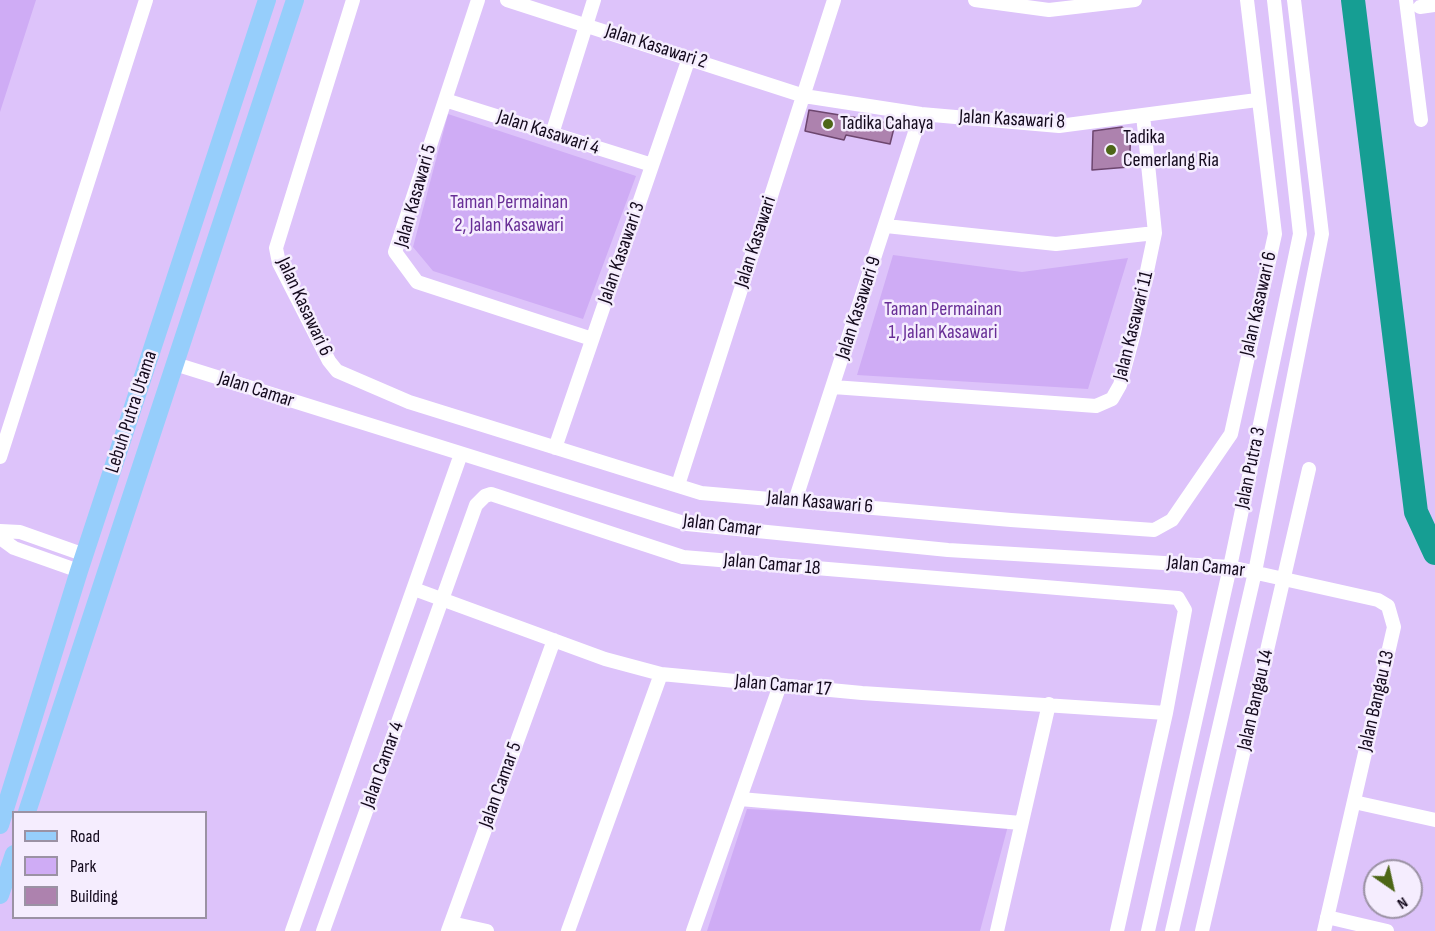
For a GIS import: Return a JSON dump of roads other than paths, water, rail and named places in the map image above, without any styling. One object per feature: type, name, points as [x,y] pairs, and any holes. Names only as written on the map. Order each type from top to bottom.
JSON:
[{"type":"main road","name":"Lebuh Putra Utama","points":[[0,825],[82,563],[267,0]]},
{"type":"main road","name":"Lebuh Putra Utama","points":[[28,811],[295,0]]},
{"type":"main road","points":[[0,895],[12,860]]},
{"type":"street","points":[[0,457],[146,0]]},
{"type":"street","name":"Jalan Kasawari 6","points":[[353,0],[278,240],[279,263],[329,361],[337,370],[409,402],[701,493],[1154,530],[1167,525],[1231,434],[1275,234],[1257,100],[1247,0]]},
{"type":"street","name":"Jalan Kasawari 5","points":[[478,0],[395,252],[417,282],[592,339]]},
{"type":"street","name":"Jalan Kasawari 2","points":[[507,0],[804,96]]},
{"type":"street","points":[[552,134],[594,0]]},
{"type":"street","name":"Jalan Kasawari","points":[[678,485],[834,0]]},
{"type":"street","points":[[975,0],[1049,10],[1135,0]]},
{"type":"street","name":"Jalan Putra 3","points":[[1148,931],[1230,567],[1300,234],[1274,0]]},
{"type":"street","name":"Jalan Putra 3","points":[[1172,931],[1256,572],[1322,234],[1294,0]]},
{"type":"street","points":[[1406,0],[1421,120]]},
{"type":"street","points":[[1420,7],[1435,5]]},
{"type":"street","name":"Jalan Kasawari 3","points":[[555,448],[688,58]]},
{"type":"street","name":"Jalan Kasawari 8","points":[[804,96],[921,114],[1059,126],[1257,100]]},
{"type":"street","name":"Jalan Kasawari 4","points":[[445,100],[652,165]]},
{"type":"street","name":"Jalan Kasawari 9","points":[[795,501],[921,114]]},
{"type":"street","name":"Jalan Kasawari 11","points":[[833,387],[1096,406],[1112,399],[1120,385],[1155,232],[1143,115]]},
{"type":"street","points":[[886,226],[1056,244],[1155,232]]},
{"type":"street","name":"Jalan Camar","points":[[174,364],[687,524],[948,550],[1230,567],[1256,572]]},
{"type":"street","points":[[292,931],[460,454]]},
{"type":"street","name":"Jalan Bangau 14","points":[[1202,931],[1309,469]]},
{"type":"street","name":"Jalan Camar 18","points":[[444,600],[476,505],[485,496],[491,494],[683,557],[1173,597],[1182,601],[1185,610],[1166,713]]},
{"type":"street","points":[[0,531],[20,532],[82,563]]},
{"type":"street","points":[[0,538],[14,548],[82,563]]},
{"type":"street","name":"Jalan Bangau 13","points":[[1256,572],[1378,600],[1388,606],[1392,614],[1394,627],[1326,924]]},
{"type":"street","name":"Jalan Camar 17","points":[[414,589],[605,659],[661,674],[780,685],[1166,713]]},
{"type":"street","name":"Jalan Camar 4","points":[[323,931],[444,600]]},
{"type":"street","name":"Jalan Camar 5","points":[[449,927],[554,640]]},
{"type":"street","points":[[568,931],[661,674]]},
{"type":"street","points":[[693,931],[780,685]]},
{"type":"street","points":[[997,931],[1049,704]]},
{"type":"street","points":[[1117,931],[1166,713]]},
{"type":"street","points":[[740,799],[1021,823]]},
{"type":"street","points":[[1354,802],[1435,820]]},
{"type":"street","points":[[1326,924],[1387,931]]},
{"type":"street","points":[[449,927],[486,931]]},
{"type":"waterway","points":[[1353,0],[1416,512],[1435,553]]},
{"type":"place","name":"Tadika Cahaya","points":[[828,124]]},
{"type":"place","name":"Tadika Cemerlang Ria","points":[[1111,150]]},
{"type":"park label","name":"Taman Permainan 2, Jalan Kasawari","points":[[509,214]]},
{"type":"park label","name":"Taman Permainan 1, Jalan Kasawari","points":[[943,322]]}]
